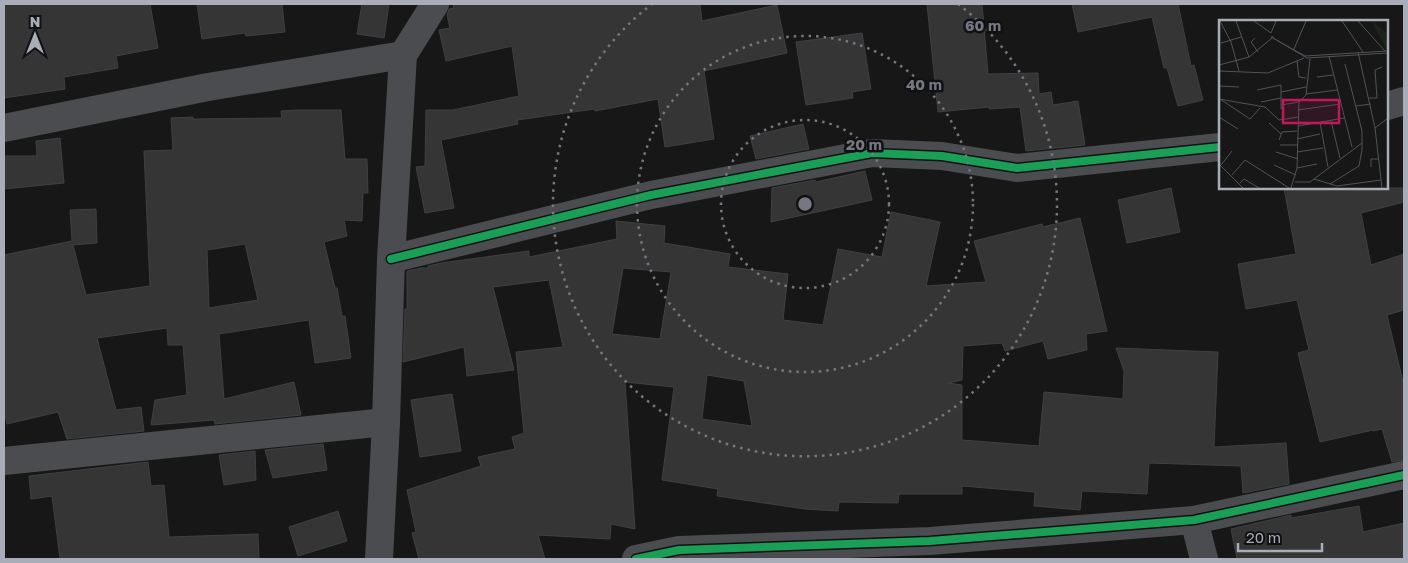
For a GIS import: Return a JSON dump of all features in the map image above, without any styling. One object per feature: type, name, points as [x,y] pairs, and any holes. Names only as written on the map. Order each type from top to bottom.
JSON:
[{"type":"street","points":[[380,559],[391,259],[404,55],[435,4]]},
{"type":"street","points":[[4,128],[208,87],[404,55]]},
{"type":"street","points":[[1388,106],[1404,101]]},
{"type":"street","points":[[391,259],[651,196],[872,153],[942,156],[1017,168],[1219,148]]},
{"type":"street","points":[[4,461],[386,422]]},
{"type":"street","points":[[636,559],[678,550],[930,550],[1194,520],[1404,475]]},
{"type":"street","points":[[1194,520],[1204,559]]},
{"type":"building","points":[[4,4],[150,4],[158,48],[116,56],[118,68],[64,77],[65,89],[4,98]]},
{"type":"building","points":[[197,4],[282,4],[285,32],[246,36],[245,33],[202,39]]},
{"type":"building","points":[[362,4],[389,4],[384,38],[357,34]]},
{"type":"building","points":[[453,4],[700,4],[702,21],[777,5],[787,53],[704,71],[714,139],[665,147],[658,99],[595,111],[594,109],[517,120],[518,124],[441,140],[454,208],[425,213],[416,167],[425,166],[426,110],[453,110],[519,96],[512,46],[446,61],[439,30],[450,28],[447,15],[449,9],[454,8]]},
{"type":"building","points":[[927,4],[982,4],[988,74],[1038,73],[1039,94],[1051,92],[1053,105],[1078,101],[1085,145],[1026,151],[1020,107],[989,109],[989,107],[938,112]]},
{"type":"building","points":[[1072,4],[1178,4],[1191,66],[1194,65],[1203,100],[1178,106],[1167,68],[1164,68],[1152,17],[1078,32]]},
{"type":"building","points":[[862,33],[871,89],[852,92],[853,98],[806,105],[796,42]]},
{"type":"building","points":[[341,110],[345,159],[367,159],[368,193],[363,193],[362,221],[344,220],[347,236],[324,242],[335,288],[337,288],[342,316],[345,316],[351,358],[315,363],[309,320],[219,334],[224,399],[294,382],[301,415],[215,424],[214,420],[151,425],[155,400],[187,395],[183,345],[168,345],[167,328],[97,338],[116,410],[141,407],[144,431],[67,439],[58,412],[7,424],[4,410],[4,255],[72,241],[70,210],[96,209],[97,243],[73,245],[86,295],[150,286],[144,151],[173,150],[171,118],[282,118],[281,111]],"holes":[[[245,244],[258,300],[209,308],[207,250]]]},
{"type":"building","points":[[803,124],[809,149],[756,159],[750,136]]},
{"type":"building","points":[[60,138],[64,183],[4,189],[4,156],[37,156],[36,141]]},
{"type":"building","points":[[865,171],[872,200],[771,222],[772,188],[815,180],[816,182]]},
{"type":"building","points":[[1171,188],[1180,232],[1127,243],[1118,200]]},
{"type":"building","points":[[1404,188],[1404,202],[1361,213],[1371,265],[1404,254],[1404,310],[1387,315],[1404,386],[1404,460],[1392,462],[1382,429],[1320,442],[1298,353],[1309,350],[1297,300],[1246,309],[1238,264],[1296,254],[1284,189]]},
{"type":"building","points":[[891,212],[940,222],[926,286],[986,282],[974,241],[1042,224],[1043,227],[1080,218],[1107,331],[1086,334],[1087,350],[1048,359],[1043,341],[1005,351],[1002,343],[963,346],[962,380],[948,383],[962,385],[962,440],[1039,446],[1044,392],[1123,399],[1124,371],[1116,348],[1218,352],[1214,447],[1286,443],[1289,484],[1243,493],[1241,466],[1149,463],[1147,494],[1082,491],[1080,510],[1034,506],[1035,492],[962,486],[962,494],[899,494],[898,503],[839,502],[838,511],[805,509],[717,496],[718,489],[662,480],[674,387],[625,382],[635,529],[611,524],[610,539],[538,535],[545,559],[419,559],[412,533],[416,532],[407,490],[481,466],[478,457],[515,449],[512,437],[524,433],[516,352],[563,347],[549,280],[493,287],[514,370],[467,376],[464,347],[403,362],[405,309],[407,309],[407,271],[428,268],[428,266],[441,263],[529,251],[529,257],[617,239],[616,221],[665,226],[664,243],[730,254],[728,267],[788,274],[783,320],[823,325],[838,249],[882,257]],"holes":[[[623,268],[671,272],[660,339],[612,334]],[[707,375],[744,381],[752,426],[702,419]]]},
{"type":"building","points":[[452,394],[461,451],[420,457],[411,400]]},
{"type":"building","points":[[323,444],[327,470],[273,478],[265,450]]},
{"type":"building","points":[[255,451],[256,480],[224,485],[219,455]]},
{"type":"building","points":[[148,462],[151,486],[164,485],[169,537],[258,534],[259,559],[60,559],[52,496],[31,499],[29,476]]},
{"type":"building","points":[[1359,506],[1363,532],[1404,523],[1404,559],[1237,559],[1231,529],[1291,515],[1291,518]]},
{"type":"building","points":[[338,511],[347,541],[298,556],[289,527]]},
{"type":"cycle path","points":[[391,259],[651,195],[872,153],[942,156],[1017,168],[1219,147]]},
{"type":"cycle path","points":[[636,559],[679,550],[930,541],[1194,520],[1404,475]]}]
